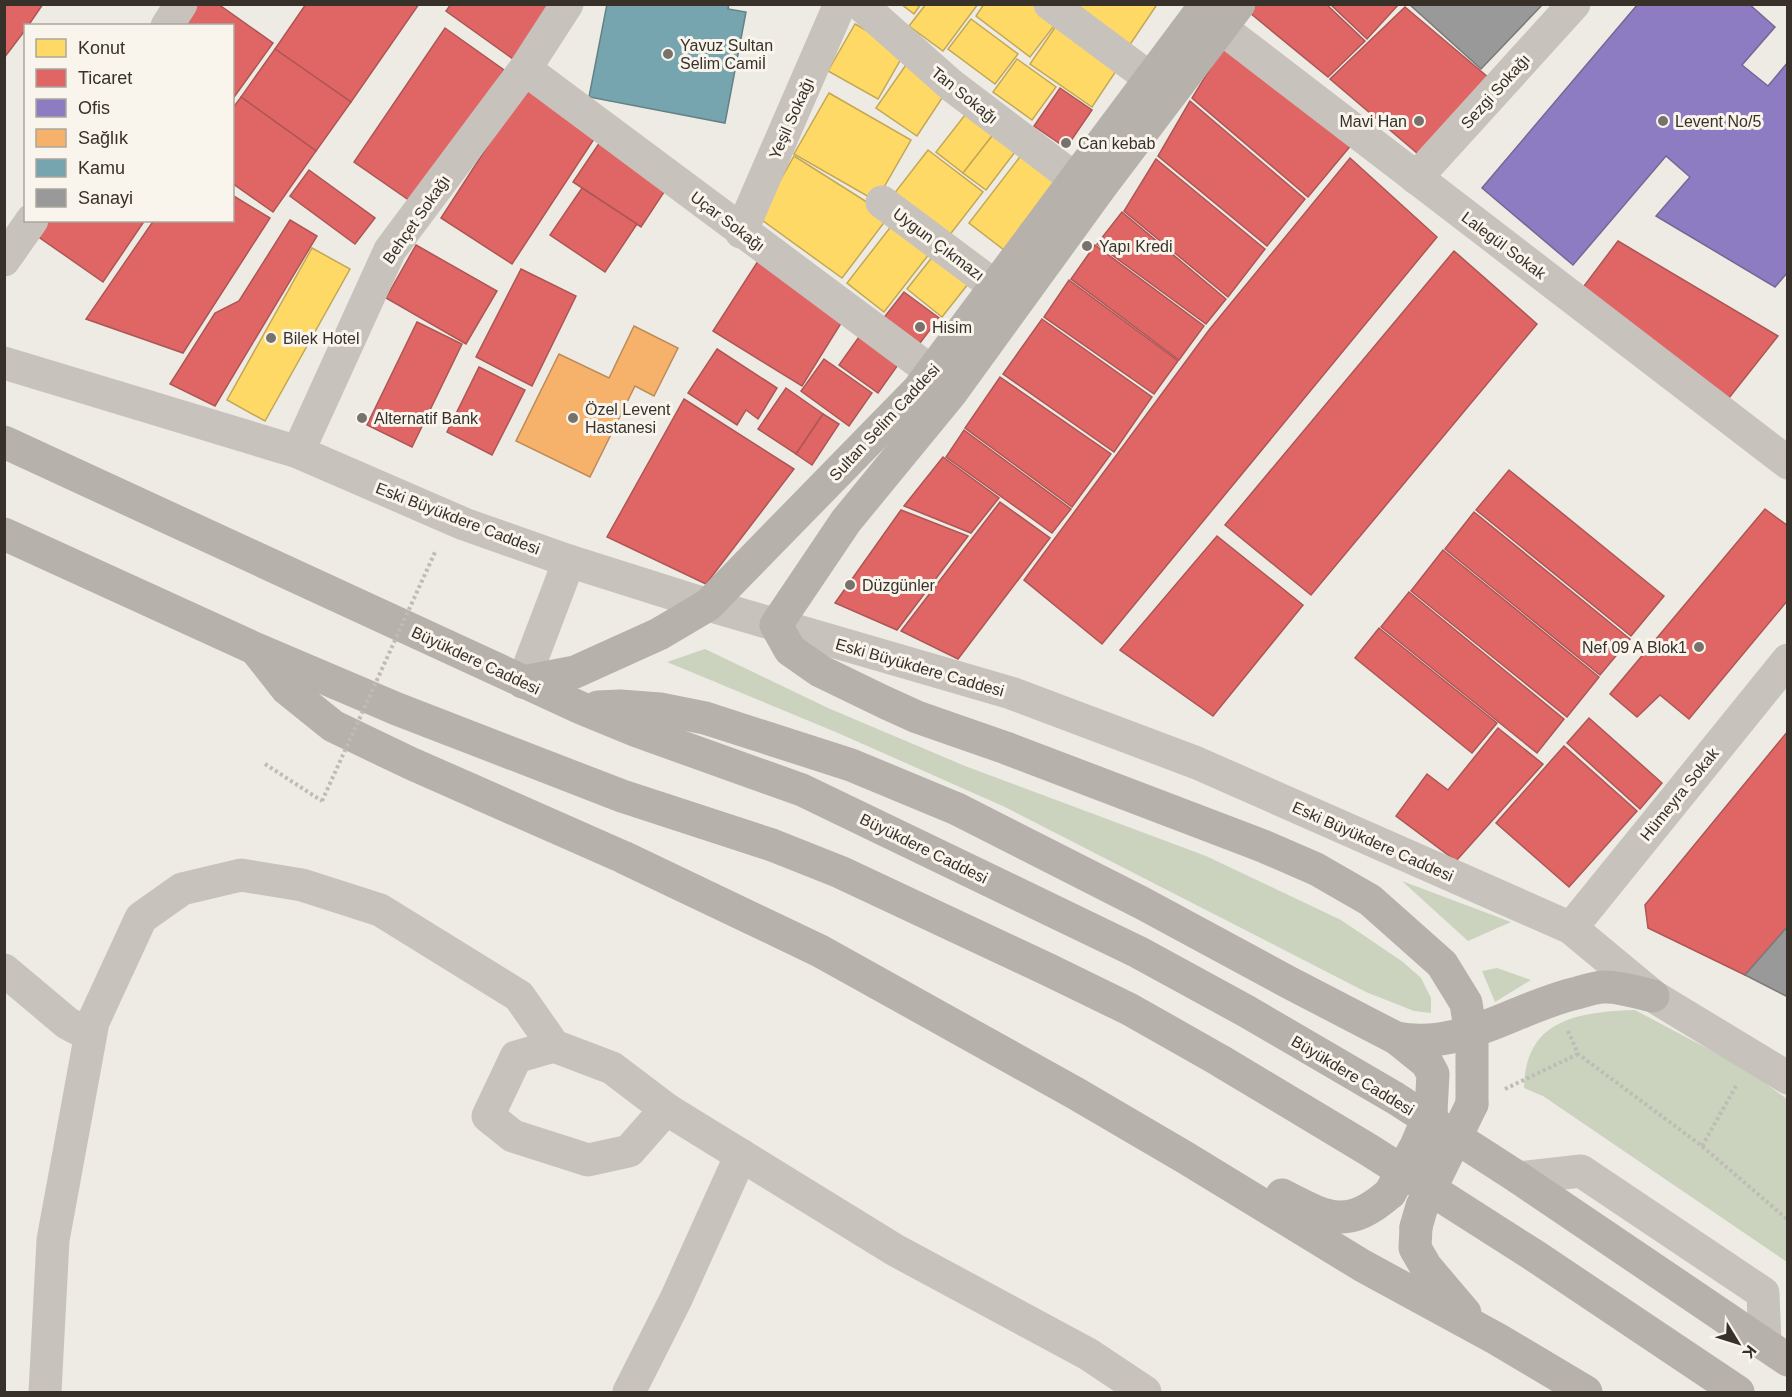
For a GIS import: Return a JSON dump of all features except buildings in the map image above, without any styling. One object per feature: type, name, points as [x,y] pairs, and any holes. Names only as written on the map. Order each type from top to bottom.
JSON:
[{"type":"main road","name":"Sultan Selim Caddesi","points":[[523,682],[575,672],[659,634],[708,605],[918,390],[996,286],[1085,187],[1216,12]]},
{"type":"main road","name":"Sultan Selim Caddesi","points":[[776,625],[846,521],[951,393],[1085,187],[1151,79],[1216,12]]},
{"type":"main road","name":"Büyükdere Caddesi","points":[[4,442],[581,708],[637,731],[802,790],[1129,947],[1246,1011],[1395,1098],[1519,1178],[1776,1352]]},
{"type":"main road","points":[[4,534],[256,649],[506,753],[622,796],[772,845],[840,872],[1129,1010],[1219,1060],[1369,1150],[1535,1256],[1738,1392]]},
{"type":"main road","points":[[776,625],[790,650],[820,671],[916,717],[1006,748],[1263,846],[1316,869],[1370,900],[1442,964],[1466,1003],[1470,1032],[1472,1104]]},
{"type":"main road","points":[[256,649],[287,689],[333,726],[410,763],[623,857],[820,951],[1186,1158],[1363,1266],[1497,1338],[1586,1392]]},
{"type":"main road","points":[[581,708],[620,705],[660,709],[705,718],[851,765],[957,808],[1396,1038],[1427,1063],[1433,1074],[1431,1111],[1416,1146],[1390,1193],[1375,1206],[1359,1214],[1337,1218],[1315,1212],[1258,1184],[1223,1177],[1186,1158]]},
{"type":"main road","points":[[1396,1038],[1446,1040],[1491,1026],[1556,998],[1604,986],[1653,996]]},
{"type":"main road","points":[[1497,1338],[1460,1310],[1426,1267],[1415,1248],[1416,1227],[1422,1206],[1472,1104],[1485,1057],[1503,1030],[1528,1010]]},
{"type":"street","points":[[168,24],[181,4]]},
{"type":"street","name":"Behçet Sokağı","points":[[298,452],[390,250],[525,69],[567,4]]},
{"type":"street","name":"Yeşil Sokağı","points":[[741,232],[840,4]]},
{"type":"street","name":"Tan Sokağı","points":[[860,4],[951,85],[1085,187]]},
{"type":"street","points":[[1050,4],[1151,79]]},
{"type":"street","name":"Sezgi Sokağı","points":[[1416,178],[1574,4]]},
{"type":"street","name":"Lalegül Sokak","points":[[1216,12],[1416,178],[1788,463]]},
{"type":"street","name":"Uçar Sokağı","points":[[525,69],[932,372]]},
{"type":"street","name":"Uygun Çıkmazı","points":[[882,202],[996,286]]},
{"type":"street","points":[[4,260],[31,222]]},
{"type":"street","name":"Eski Büyükdere Caddesi","points":[[4,363],[298,452],[464,524],[569,561],[708,605],[1011,693],[1197,763],[1571,928],[1653,996],[1788,1078]]},
{"type":"street","points":[[523,682],[569,561]]},
{"type":"street","name":"Hümeyra Sokak","points":[[1571,928],[1788,660]]},
{"type":"street","points":[[45,1392],[53,1240],[93,1022],[141,918],[182,889],[241,875],[302,885],[380,910],[519,996],[554,1046],[612,1068],[666,1108],[895,1250],[1088,1354],[1145,1392]]},
{"type":"street","points":[[4,970],[67,1023],[90,1035]]},
{"type":"street","points":[[554,1046],[516,1057],[488,1116],[513,1136],[588,1160],[629,1151],[666,1108]]},
{"type":"street","points":[[629,1392],[676,1299],[741,1155]]},
{"type":"path","points":[[265,764],[322,801],[436,550]]},
{"type":"path","points":[[1567,1027],[1578,1054],[1702,1146],[1788,1220]]},
{"type":"path","points":[[1472,1104],[1535,1077],[1578,1054]]},
{"type":"path","points":[[1702,1146],[1753,1056]]},
{"type":"green space","points":[[705,649],[828,708],[965,766],[1206,856],[1341,920],[1403,962],[1421,978],[1431,998],[1431,1013],[1414,1011],[1366,992],[1005,807],[838,733],[667,662]]},
{"type":"green space","points":[[1402,881],[1511,922],[1468,941]]},
{"type":"green space","points":[[1497,968],[1531,980],[1495,1002],[1482,971]]},
{"type":"green space","points":[[1635,1010],[1746,1069],[1787,1099],[1787,1262],[1543,1096],[1524,1088],[1527,1065],[1534,1047],[1558,1024],[1594,1013]]},
{"type":"place","name":"Yavuz Sultan Selim Camiİ","points":[[668,54]]},
{"type":"place","name":"Mavi Han","points":[[1419,121]]},
{"type":"place","name":"Levent No/5","points":[[1663,121]]},
{"type":"place","name":"Can kebab","points":[[1066,143]]},
{"type":"place","name":"Yapı Kredi","points":[[1087,246]]},
{"type":"place","name":"Hisim","points":[[920,327]]},
{"type":"place","name":"Bilek Hotel","points":[[271,338]]},
{"type":"place","name":"Alternatif Bank","points":[[362,418]]},
{"type":"place","name":"Özel Levent Hastanesi","points":[[573,418]]},
{"type":"place","name":"Düzgünler","points":[[850,585]]},
{"type":"place","name":"Nef 09 A Blok1","points":[[1699,647]]}]
